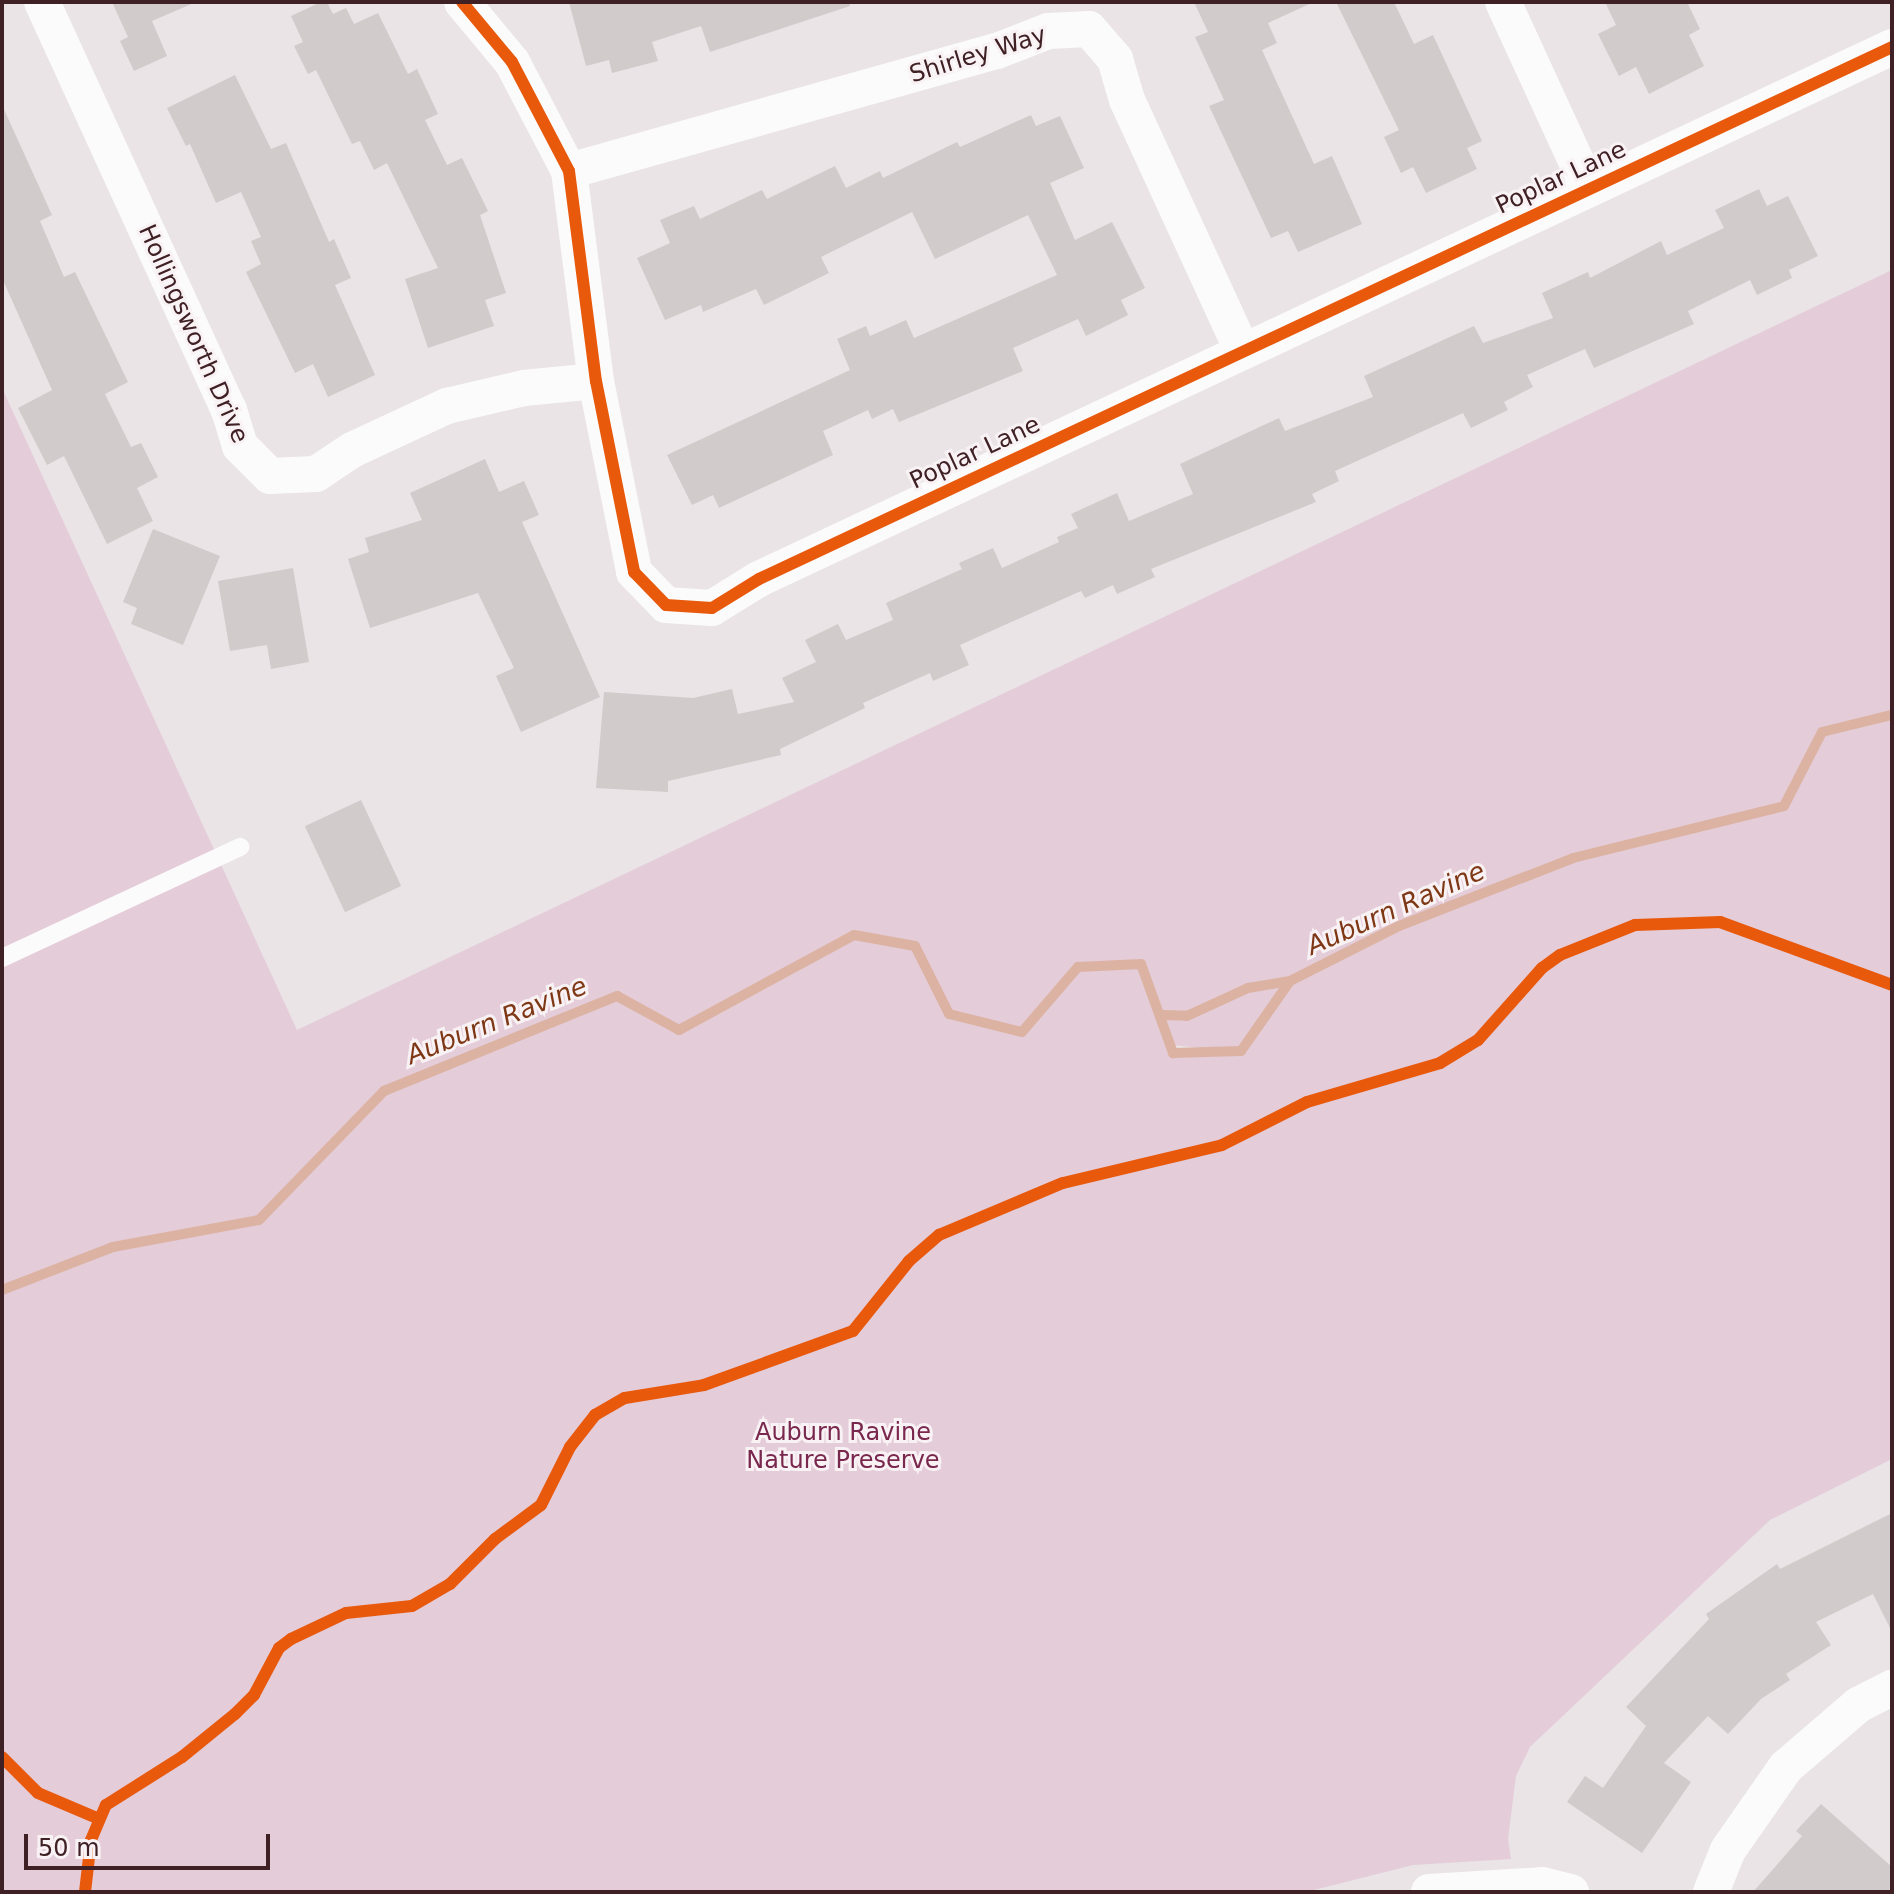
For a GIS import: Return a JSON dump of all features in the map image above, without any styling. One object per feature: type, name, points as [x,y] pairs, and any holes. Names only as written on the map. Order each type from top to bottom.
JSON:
[{"type":"street","name":"Hollingsworth Drive","points":[[42,2],[229,410],[240,446],[270,476],[316,474],[352,450],[447,406],[524,388],[596,381]]},
{"type":"street","name":"Poplar Lane","points":[[462,2],[512,62],[569,171],[596,381],[634,572],[666,605],[712,608],[759,579],[1892,47]]},
{"type":"street","points":[[1503,2],[1589,189]]},
{"type":"street","name":"Shirley Way","points":[[569,171],[997,51],[1048,31],[1089,29],[1115,59],[1127,100],[1243,352]]},
{"type":"street","points":[[1711,1892],[1728,1850],[1786,1767],[1858,1705],[1892,1688]]},
{"type":"street","points":[[1429,1892],[1542,1885],[1571,1892]]},
{"type":"lane","points":[[2,958],[240,847]]},
{"type":"green space","name":"Auburn Ravine Nature Preserve","points":[[1892,270],[1892,1459],[1770,1520],[1530,1747],[1516,1776],[1508,1839],[1511,1859],[1413,1865],[1306,1892],[2,1892],[2,388],[297,1030]],"holes":[[[1172,1045],[1231,1051],[1174,1053]]]},
{"type":"building","points":[[112,2],[196,2],[152,21],[167,56],[134,71],[120,41],[128,37]]},
{"type":"building","points":[[327,2],[333,14],[346,8],[354,24],[378,13],[408,74],[417,69],[438,114],[425,120],[447,165],[462,158],[488,211],[480,215],[506,293],[485,300],[494,326],[428,348],[405,279],[438,268],[387,163],[374,170],[360,141],[352,144],[316,70],[308,74],[294,46],[303,42],[291,16]]},
{"type":"building","points":[[569,2],[849,2],[850,6],[710,52],[701,26],[652,42],[658,61],[612,73],[609,60],[586,66]]},
{"type":"building","points":[[1194,2],[1314,2],[1268,23],[1277,43],[1262,50],[1314,164],[1332,156],[1362,224],[1298,252],[1288,231],[1271,238],[1209,106],[1224,100],[1195,37],[1208,32]]},
{"type":"building","points":[[1336,2],[1394,2],[1414,44],[1433,35],[1482,141],[1467,148],[1477,169],[1426,193],[1413,167],[1401,173],[1384,137],[1399,130]]},
{"type":"building","points":[[1605,2],[1687,2],[1700,29],[1689,35],[1704,66],[1649,94],[1636,67],[1619,76],[1598,34],[1616,25]]},
{"type":"building","points":[[235,75],[271,149],[286,143],[329,242],[334,239],[351,278],[335,285],[375,375],[328,397],[313,364],[295,373],[246,272],[261,264],[251,241],[261,237],[241,192],[216,203],[190,144],[186,146],[167,108]]},
{"type":"building","points":[[2,105],[52,215],[40,221],[64,277],[75,272],[128,382],[105,394],[131,447],[141,443],[158,477],[137,488],[153,521],[107,544],[64,456],[47,465],[18,408],[52,390],[2,278]]},
{"type":"building","points":[[1031,115],[1036,126],[1060,116],[1084,168],[1050,183],[1075,240],[1112,222],[1145,288],[1121,300],[1128,315],[1086,336],[1078,319],[1013,348],[1023,371],[899,422],[893,409],[872,419],[868,410],[823,431],[833,455],[719,508],[713,495],[692,505],[667,455],[850,370],[837,339],[866,326],[870,336],[906,320],[914,338],[1057,275],[1028,215],[935,259],[912,212],[821,257],[829,273],[764,305],[756,289],[703,312],[701,305],[665,320],[637,258],[670,243],[660,220],[694,206],[700,219],[762,190],[767,199],[835,166],[846,188],[880,171],[883,178],[957,142],[960,147]]},
{"type":"building","points":[[1759,189],[1767,206],[1788,196],[1818,256],[1789,270],[1792,278],[1757,295],[1750,280],[1688,311],[1694,324],[1594,368],[1585,349],[1527,375],[1533,387],[1504,402],[1508,410],[1471,428],[1463,413],[1335,471],[1339,481],[1312,494],[1316,502],[1151,569],[1155,577],[1117,594],[1113,585],[1085,598],[1081,591],[960,645],[969,665],[933,681],[930,673],[863,703],[865,708],[780,749],[781,755],[668,781],[668,792],[596,788],[604,692],[693,698],[732,689],[738,714],[794,702],[782,678],[816,662],[805,640],[838,624],[846,640],[893,620],[886,603],[962,569],[959,563],[993,548],[1002,568],[1059,542],[1057,537],[1078,528],[1071,514],[1117,493],[1129,521],[1193,494],[1180,464],[1279,418],[1285,431],[1373,397],[1364,376],[1474,326],[1483,343],[1553,318],[1542,293],[1588,272],[1590,278],[1661,241],[1667,255],[1724,228],[1715,210]]},
{"type":"building","points":[[485,459],[499,492],[524,481],[539,515],[522,522],[600,697],[521,732],[496,676],[514,668],[478,593],[370,628],[348,559],[369,552],[365,538],[422,520],[410,493]]},
{"type":"building","points":[[153,529],[220,556],[183,645],[131,624],[137,608],[123,602]]},
{"type":"building","points":[[293,568],[309,662],[271,669],[267,645],[230,651],[218,581]]},
{"type":"building","points":[[361,800],[401,886],[345,912],[305,826]]},
{"type":"building","points":[[1892,1513],[1892,1632],[1873,1594],[1816,1622],[1831,1645],[1786,1674],[1790,1680],[1761,1699],[1728,1734],[1708,1716],[1664,1763],[1691,1782],[1642,1853],[1567,1802],[1585,1776],[1603,1788],[1646,1726],[1626,1707],[1709,1619],[1706,1614],[1777,1564],[1780,1569]]},
{"type":"building","points":[[1821,1804],[1892,1867],[1892,1892],[1753,1892],[1802,1836],[1796,1831]]},
{"type":"waterway","name":"Auburn Ravine","points":[[2,1290],[113,1247],[259,1220],[384,1091],[617,996],[679,1030],[854,935],[915,946],[949,1014],[1022,1032],[1078,967],[1141,964],[1173,1053],[1241,1051],[1290,981],[1399,926],[1573,858],[1784,806],[1822,732],[1892,715]]},
{"type":"waterway","points":[[1163,1015],[1187,1016],[1248,988],[1290,981]]},
{"type":"cycle path","points":[[462,2],[512,62],[569,171],[596,381],[634,572],[666,605],[712,608],[759,579],[1892,47]]},
{"type":"cycle path","points":[[85,1892],[91,1840],[106,1805],[182,1757],[235,1714],[254,1695],[279,1648],[291,1639],[346,1613],[412,1606],[450,1584],[495,1539],[541,1505],[570,1447],[595,1415],[625,1398],[704,1385],[853,1331],[909,1261],[939,1235],[1063,1183],[1222,1145],[1307,1102],[1440,1063],[1478,1040],[1542,968],[1560,955],[1635,925],[1720,922],[1892,985]]},
{"type":"cycle path","points":[[2,1757],[38,1793],[97,1818]]}]
